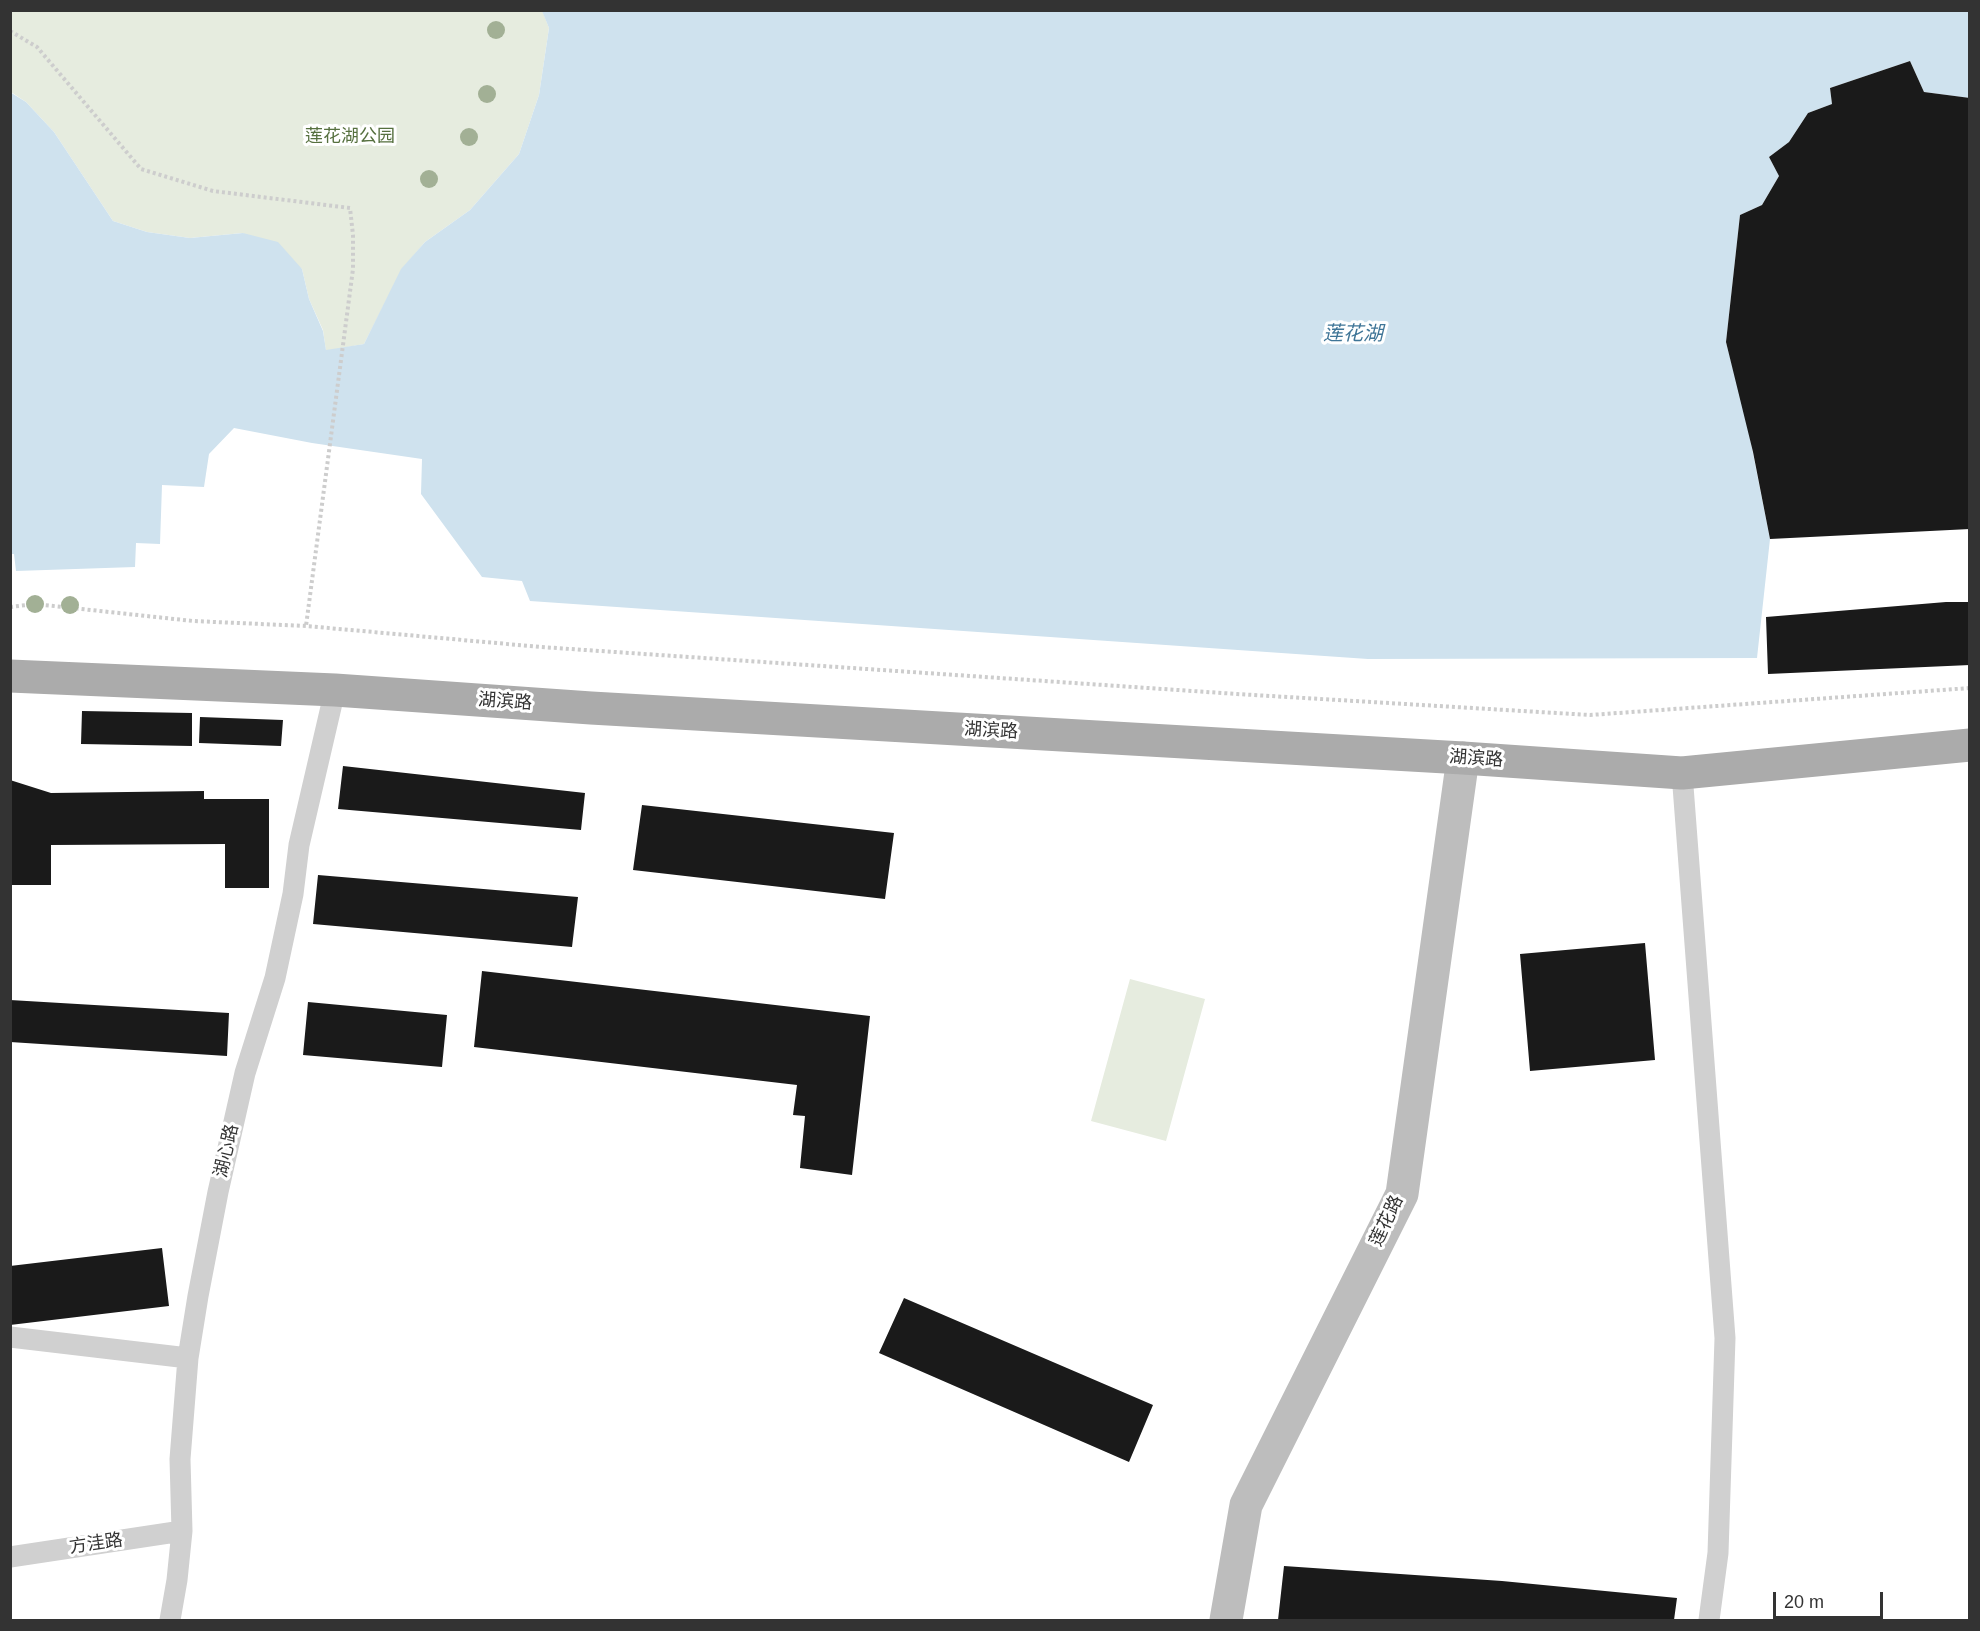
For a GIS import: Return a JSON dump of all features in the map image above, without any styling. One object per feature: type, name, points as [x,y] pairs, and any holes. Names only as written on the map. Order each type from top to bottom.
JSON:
[{"type":"main road","name":"湖滨路","points":[[10,676],[335,690],[591,708],[1463,758],[1682,773],[1970,745]]},
{"type":"main road","name":"莲花路","points":[[1226,1620],[1246,1505],[1402,1194],[1463,758]]},
{"type":"lane","name":"湖心路","points":[[170,1620],[182,1531],[180,1459],[188,1358],[218,1192],[245,1073],[275,978],[293,894],[299,845],[335,690]]},
{"type":"lane","points":[[1682,773],[1725,1338],[1718,1553],[1709,1620]]},
{"type":"lane","points":[[10,1337],[188,1358]]},
{"type":"lane","name":"方洼路","points":[[10,1557],[182,1531]]},
{"type":"path","points":[[10,31],[37,47],[141,170],[213,190],[350,208],[353,269],[348,317],[306,626]]},
{"type":"path","points":[[10,607],[35,604],[193,621],[306,626],[564,649],[1590,715],[1970,688]]},
{"type":"green space","name":"莲花湖公园","points":[[542,10],[549,28],[539,95],[519,154],[470,210],[425,242],[402,269],[364,344],[326,351],[323,330],[309,299],[302,269],[243,233],[190,238],[147,232],[113,221],[54,132],[26,102],[11,92],[10,11]]},
{"type":"green space","points":[[1130,979],[1205,999],[1166,1141],[1091,1121]]},
{"type":"water","name":"莲花湖","points":[[542,11],[1970,11],[1969,98],[1924,92],[1910,61],[1830,88],[1832,104],[1808,113],[1789,142],[1769,157],[1779,176],[1762,205],[1740,215],[1726,342],[1746,418],[1770,539],[1757,658],[1368,659],[530,601],[522,581],[482,577],[421,494],[422,459],[312,443],[234,428],[209,454],[204,487],[162,485],[160,544],[136,543],[135,567],[16,571],[14,554],[10,554],[10,92],[26,102],[54,132],[113,221],[147,232],[190,238],[243,233],[278,242],[302,269],[309,299],[323,331],[326,350],[364,344],[401,269],[425,242],[470,210],[519,154],[539,95],[549,28]]},
{"type":"building","points":[[1910,61],[1924,92],[1970,98],[1970,529],[1770,539],[1753,452],[1726,342],[1740,215],[1762,205],[1779,176],[1769,157],[1789,142],[1808,113],[1832,104],[1830,88]]},
{"type":"building","points":[[1970,602],[1970,665],[1768,674],[1766,617]]},
{"type":"building","points":[[82,711],[192,713],[192,746],[81,744]]},
{"type":"building","points":[[200,717],[283,720],[281,746],[199,743]]},
{"type":"building","points":[[343,766],[585,793],[581,830],[338,809]]},
{"type":"building","points":[[10,780],[51,793],[204,791],[204,799],[269,799],[269,888],[225,888],[225,844],[51,845],[51,885],[10,885]]},
{"type":"building","points":[[642,805],[894,833],[885,899],[633,870]]},
{"type":"building","points":[[318,875],[578,897],[572,947],[313,924]]},
{"type":"building","points":[[1645,943],[1655,1060],[1530,1071],[1520,954]]},
{"type":"building","points":[[482,971],[870,1016],[852,1175],[800,1168],[805,1116],[793,1115],[797,1085],[474,1047]]},
{"type":"building","points":[[10,1000],[229,1013],[227,1056],[10,1042]]},
{"type":"building","points":[[308,1002],[447,1015],[442,1067],[303,1055]]},
{"type":"building","points":[[162,1248],[169,1306],[10,1325],[10,1266]]},
{"type":"building","points":[[904,1298],[1153,1405],[1129,1462],[879,1353]]},
{"type":"building","points":[[1284,1566],[1502,1581],[1677,1598],[1674,1620],[1278,1620]]}]
